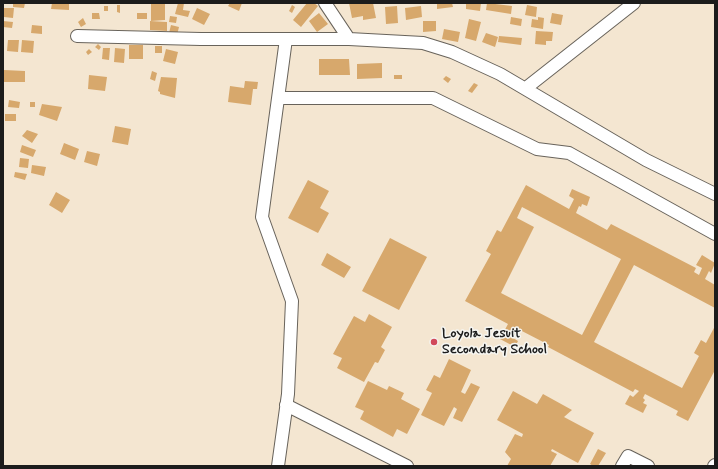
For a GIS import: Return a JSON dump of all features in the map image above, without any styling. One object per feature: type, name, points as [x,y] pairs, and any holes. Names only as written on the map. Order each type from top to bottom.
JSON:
[{"type":"street","points":[[325,3],[349,39]]},
{"type":"street","points":[[526,88],[634,3]]},
{"type":"street","points":[[77,36],[286,40],[401,40],[441,47],[526,88],[646,160],[715,194]]},
{"type":"street","points":[[278,466],[286,405],[292,301],[262,217],[286,40]]},
{"type":"street","points":[[278,98],[433,98],[537,149],[568,153],[715,234]]},
{"type":"street","points":[[286,405],[407,466]]},
{"type":"street","points":[[622,466],[628,456],[648,466]]},
{"type":"building","points":[[13,3],[25,3],[24,8],[13,7]]},
{"type":"building","points":[[52,3],[69,3],[69,10],[51,9]]},
{"type":"building","points":[[178,3],[184,3],[183,10],[190,11],[188,17],[175,14]]},
{"type":"building","points":[[230,3],[242,3],[239,11],[228,6]]},
{"type":"building","points":[[307,3],[314,3],[318,6],[301,27],[293,20]]},
{"type":"building","points":[[349,3],[373,3],[376,18],[363,20],[363,16],[352,18]]},
{"type":"building","points":[[437,3],[452,3],[453,7],[437,9]]},
{"type":"building","points":[[466,3],[481,3],[480,11],[466,9]]},
{"type":"building","points":[[487,3],[512,6],[511,14],[486,10]]},
{"type":"building","points":[[151,4],[165,4],[165,20],[151,21]]},
{"type":"building","points":[[117,5],[120,5],[120,13],[117,12]]},
{"type":"building","points":[[292,5],[295,7],[292,13],[289,11]]},
{"type":"building","points":[[527,5],[537,7],[536,17],[525,15]]},
{"type":"building","points":[[104,6],[108,6],[108,11],[104,11]]},
{"type":"building","points":[[397,6],[398,23],[386,24],[385,7]]},
{"type":"building","points":[[421,6],[422,17],[406,20],[405,8]]},
{"type":"building","points":[[4,8],[14,8],[13,18],[4,17]]},
{"type":"building","points":[[197,8],[210,14],[204,25],[192,19]]},
{"type":"building","points":[[92,13],[99,13],[100,19],[92,19]]},
{"type":"building","points":[[137,13],[147,13],[147,19],[137,19]]},
{"type":"building","points":[[319,13],[328,24],[317,32],[309,21]]},
{"type":"building","points":[[552,13],[563,15],[561,25],[550,23]]},
{"type":"building","points":[[170,16],[177,17],[176,23],[169,22]]},
{"type":"building","points":[[511,17],[522,19],[521,26],[510,24]]},
{"type":"building","points":[[538,17],[544,18],[543,29],[531,27],[532,19],[538,20]]},
{"type":"building","points":[[83,18],[86,24],[81,27],[78,22]]},
{"type":"building","points":[[469,19],[481,22],[476,41],[465,38]]},
{"type":"building","points":[[3,21],[13,22],[12,28],[3,27]]},
{"type":"building","points":[[150,21],[167,22],[167,31],[150,30]]},
{"type":"building","points":[[423,21],[436,21],[436,31],[423,32]]},
{"type":"building","points":[[32,25],[42,26],[42,34],[31,33]]},
{"type":"building","points":[[171,25],[179,27],[177,35],[169,33]]},
{"type":"building","points":[[444,29],[460,32],[458,42],[442,39]]},
{"type":"building","points":[[536,31],[553,32],[552,41],[546,41],[546,45],[535,44]]},
{"type":"building","points":[[486,33],[498,37],[495,47],[482,42]]},
{"type":"building","points":[[499,36],[522,38],[521,45],[498,42]]},
{"type":"building","points":[[8,40],[19,40],[18,52],[7,51]]},
{"type":"building","points":[[22,40],[34,41],[33,53],[21,52]]},
{"type":"building","points":[[98,44],[101,47],[99,50],[95,47]]},
{"type":"building","points":[[129,45],[143,45],[143,59],[129,59]]},
{"type":"building","points":[[155,46],[162,46],[162,53],[155,53]]},
{"type":"building","points":[[103,48],[110,48],[109,60],[102,59]]},
{"type":"building","points":[[115,48],[125,49],[124,63],[114,62]]},
{"type":"building","points":[[89,49],[92,52],[88,55],[86,52]]},
{"type":"building","points":[[166,49],[178,52],[175,64],[163,61]]},
{"type":"building","points":[[319,59],[349,59],[350,75],[319,75]]},
{"type":"building","points":[[382,63],[382,78],[357,79],[357,64]]},
{"type":"building","points":[[4,70],[25,71],[25,82],[4,82]]},
{"type":"building","points":[[152,71],[157,73],[155,81],[150,79]]},
{"type":"building","points":[[89,75],[107,77],[105,91],[88,89]]},
{"type":"building","points":[[394,75],[402,75],[402,79],[394,79]]},
{"type":"building","points":[[446,76],[451,79],[448,83],[443,79]]},
{"type":"building","points":[[161,77],[177,78],[175,98],[160,94],[158,91]]},
{"type":"building","points":[[245,81],[258,82],[257,89],[253,89],[251,105],[228,102],[230,86],[244,88]]},
{"type":"building","points":[[474,83],[478,85],[472,93],[468,91]]},
{"type":"building","points":[[9,100],[20,102],[19,108],[8,107]]},
{"type":"building","points":[[30,102],[35,102],[35,107],[30,107]]},
{"type":"building","points":[[42,104],[62,107],[57,121],[39,115]]},
{"type":"building","points":[[5,114],[16,114],[16,121],[5,121]]},
{"type":"building","points":[[115,126],[131,129],[128,145],[112,142]]},
{"type":"building","points":[[27,130],[38,134],[32,143],[22,136]]},
{"type":"building","points":[[64,143],[79,149],[75,160],[60,154]]},
{"type":"building","points":[[22,145],[36,150],[33,157],[20,152]]},
{"type":"building","points":[[87,151],[100,154],[97,166],[84,162]]},
{"type":"building","points":[[20,158],[29,159],[28,168],[19,167]]},
{"type":"building","points":[[32,165],[46,167],[44,176],[31,173]]},
{"type":"building","points":[[15,172],[27,174],[25,180],[14,177]]},
{"type":"building","points":[[308,180],[329,191],[320,208],[329,213],[318,233],[288,218]]},
{"type":"building","points":[[526,185],[569,209],[574,199],[569,196],[572,189],[590,197],[587,206],[582,204],[581,207],[579,206],[576,213],[607,230],[611,224],[696,268],[694,272],[699,275],[702,268],[696,265],[702,255],[715,263],[711,273],[709,271],[705,279],[715,285],[715,308],[634,265],[594,342],[682,388],[699,356],[694,353],[701,340],[706,343],[715,326],[715,370],[688,421],[676,415],[678,411],[645,394],[643,398],[645,400],[643,403],[647,405],[643,413],[625,404],[630,395],[633,397],[639,391],[635,389],[633,392],[548,347],[549,345],[518,329],[513,338],[518,341],[515,347],[500,339],[508,324],[465,301],[491,254],[486,251],[497,230],[501,232]],"holes":[[[522,207],[621,259],[582,335],[501,293],[534,227],[517,218]]]},
{"type":"building","points":[[56,192],[70,200],[62,213],[49,205]]},
{"type":"building","points":[[390,238],[427,257],[399,310],[362,291]]},
{"type":"building","points":[[327,253],[351,267],[344,278],[321,265]]},
{"type":"building","points":[[369,314],[392,327],[381,347],[385,350],[378,363],[375,362],[364,382],[337,368],[342,358],[333,354],[354,316],[365,322]]},
{"type":"building","points":[[449,359],[471,370],[461,392],[465,394],[471,383],[480,387],[462,422],[453,418],[457,409],[454,407],[444,426],[421,415],[432,393],[426,390],[434,375],[440,378]]},
{"type":"building","points":[[368,381],[387,390],[389,386],[404,393],[401,399],[420,409],[407,434],[397,429],[393,437],[360,419],[364,411],[355,407]]},
{"type":"building","points":[[513,391],[537,404],[543,394],[572,410],[564,417],[594,433],[578,463],[552,449],[551,451],[557,454],[550,466],[507,466],[511,459],[505,452],[515,434],[522,437],[523,434],[497,420]]},
{"type":"building","points":[[598,449],[606,453],[598,466],[593,466],[590,464]]},
{"type":"place","name":"Loyola Jesuit Secondary School","points":[[434,342]]}]
